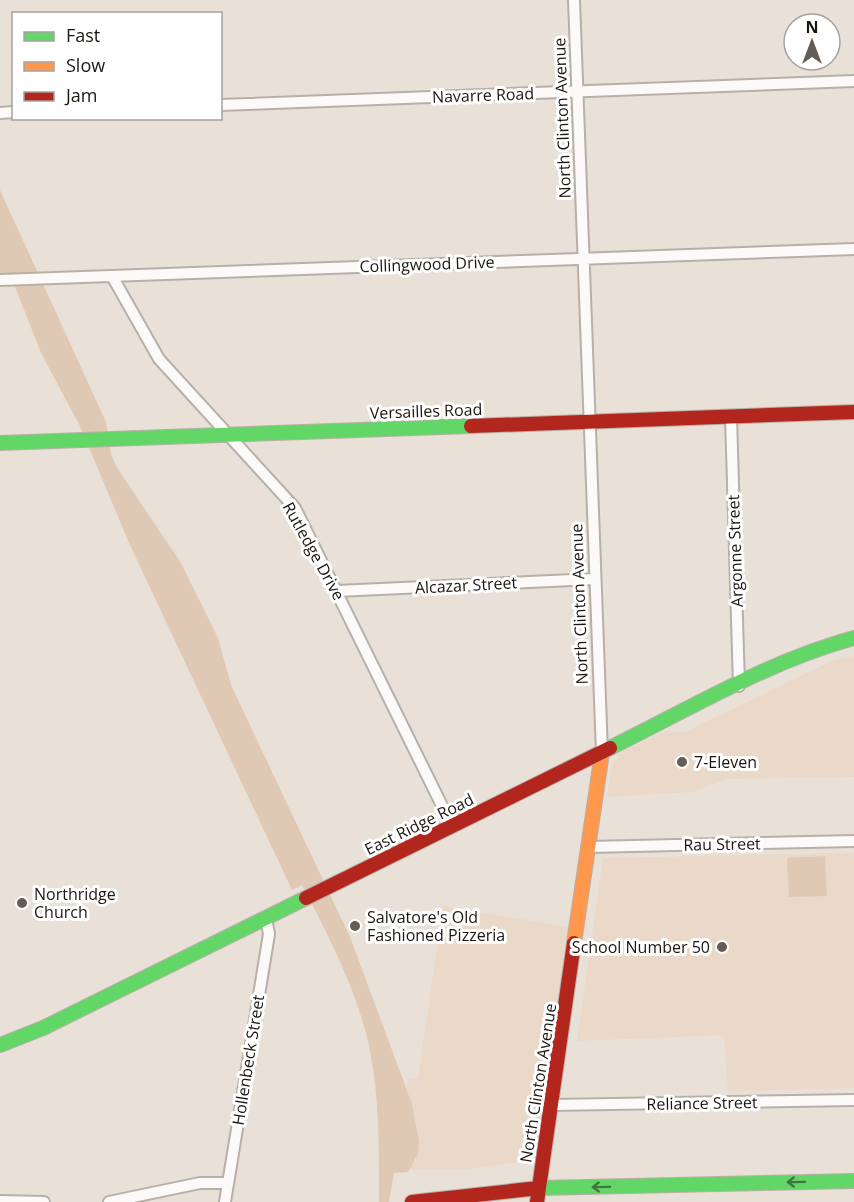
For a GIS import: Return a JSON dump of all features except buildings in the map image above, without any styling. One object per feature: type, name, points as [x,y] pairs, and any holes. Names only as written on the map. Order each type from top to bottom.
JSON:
[{"type":"main road","name":"Versailles Road","points":[[0,443],[854,412]]},
{"type":"main road","name":"East Ridge Road","points":[[0,1045],[43,1028],[806,654],[854,638]]},
{"type":"main road","name":"North Clinton Avenue","points":[[538,1196],[602,753]]},
{"type":"main road","points":[[412,1202],[854,1181]]},
{"type":"street","name":"North Clinton Avenue","points":[[574,0],[602,753]]},
{"type":"street","name":"Navarre Road","points":[[222,105],[854,81]]},
{"type":"street","name":"Collingwood Drive","points":[[0,279],[854,249]]},
{"type":"street","name":"Rutledge Drive","points":[[112,276],[159,359],[295,508],[452,826]]},
{"type":"street","name":"Argonne Street","points":[[731,416],[739,686]]},
{"type":"street","name":"Alcazar Street","points":[[337,591],[594,579]]},
{"type":"street","name":"Rau Street","points":[[589,847],[854,841]]},
{"type":"street","name":"Hollenbeck Street","points":[[225,1202],[269,934],[266,918]]},
{"type":"street","name":"Reliance Street","points":[[551,1105],[854,1100]]},
{"type":"street","points":[[109,1202],[200,1183],[228,1183]]},
{"type":"street","points":[[0,1201],[44,1202]]},
{"type":"shaded area","points":[[0,190],[106,422],[111,454],[116,466],[181,563],[218,638],[231,685],[350,937],[412,1104],[419,1141],[418,1154],[408,1172],[394,1173],[389,1202],[379,1202],[378,1117],[374,1075],[366,1033],[354,995],[330,939],[302,885],[292,890],[129,543],[80,426],[41,353],[12,279],[0,280]]},
{"type":"shaded area","points":[[854,656],[854,777],[728,779],[692,792],[607,797],[612,763],[623,752],[666,731],[685,732],[832,661]]},
{"type":"shaded area","name":"School Number 50","points":[[854,853],[854,1088],[728,1091],[724,1035],[577,1041],[603,858]]},
{"type":"shaded area","points":[[825,856],[827,896],[789,897],[787,858]]},
{"type":"shaded area","points":[[443,906],[569,927],[540,1119],[530,1160],[465,1170],[408,1170],[416,1160],[415,1117],[407,1089],[408,1078],[418,1079]]},
{"type":"traffic: fast","points":[[0,443],[471,426]]},
{"type":"traffic: fast","points":[[610,748],[791,659],[854,638]]},
{"type":"traffic: fast","points":[[0,1045],[43,1028],[306,898]]},
{"type":"traffic: fast","points":[[539,1188],[854,1181]]},
{"type":"traffic: slow","points":[[574,943],[602,753]]},
{"type":"traffic: jam","points":[[471,426],[854,412]]},
{"type":"traffic: jam","points":[[306,898],[610,748]]},
{"type":"traffic: jam","points":[[537,1202],[574,943]]},
{"type":"traffic: jam","points":[[412,1202],[539,1188]]},
{"type":"place","name":"7-Eleven","points":[[682,762]]},
{"type":"place","name":"Northridge Church","points":[[22,903]]},
{"type":"place","name":"Salvatore's Old Fashioned Pizzeria","points":[[355,926]]},
{"type":"place","name":"School Number 50","points":[[722,947]]}]
